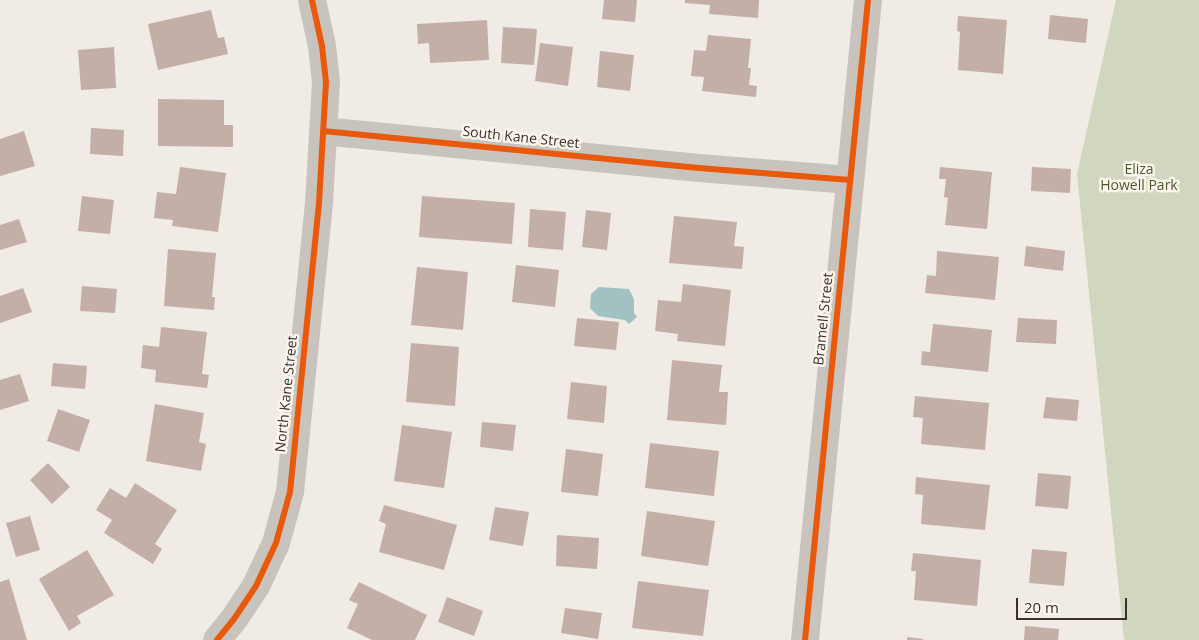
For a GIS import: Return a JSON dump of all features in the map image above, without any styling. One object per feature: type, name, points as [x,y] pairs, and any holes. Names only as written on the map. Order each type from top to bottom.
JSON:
[{"type":"street","points":[[312,0],[322,46],[326,82],[323,131]]},
{"type":"street","name":"Bramell Street","points":[[805,640],[868,0]]},
{"type":"street","name":"South Kane Street","points":[[323,131],[699,168],[850,180]]},
{"type":"street","name":"North Kane Street","points":[[217,640],[234,620],[256,586],[276,544],[290,492],[319,203],[323,131]]},
{"type":"green space","name":"Eliza Howell Park","points":[[1116,0],[1199,0],[1199,640],[1124,640],[1077,174]]},
{"type":"water","points":[[599,287],[629,289],[634,299],[634,313],[637,317],[629,324],[625,320],[598,316],[590,308],[591,294]]},
{"type":"building","points":[[604,0],[637,0],[635,22],[602,19]]},
{"type":"building","points":[[685,0],[759,0],[758,18],[709,14],[710,5],[685,3]]},
{"type":"building","points":[[211,10],[218,38],[224,37],[228,54],[158,70],[148,24]]},
{"type":"building","points":[[1050,15],[1088,19],[1086,43],[1048,39]]},
{"type":"building","points":[[958,16],[1007,20],[1003,74],[958,70],[960,32],[957,31]]},
{"type":"building","points":[[487,20],[489,60],[430,63],[429,43],[418,44],[417,24]]},
{"type":"building","points":[[503,27],[537,29],[534,65],[501,63]]},
{"type":"building","points":[[708,35],[751,39],[748,68],[751,68],[749,85],[757,86],[756,97],[702,91],[704,77],[691,76],[694,50],[706,51]]},
{"type":"building","points":[[540,43],[573,47],[568,86],[535,81]]},
{"type":"building","points":[[114,47],[116,88],[81,90],[78,50]]},
{"type":"building","points":[[600,51],[634,55],[630,91],[597,87]]},
{"type":"building","points":[[158,99],[224,100],[224,125],[233,125],[233,147],[158,146]]},
{"type":"building","points":[[91,128],[124,130],[123,156],[90,154]]},
{"type":"building","points":[[24,131],[35,166],[0,176],[0,139]]},
{"type":"building","points":[[180,167],[226,173],[218,232],[172,226],[173,220],[154,218],[157,192],[176,194]]},
{"type":"building","points":[[940,167],[992,172],[987,229],[945,225],[948,198],[944,197],[946,179],[939,179]]},
{"type":"building","points":[[1032,167],[1071,169],[1070,193],[1031,191]]},
{"type":"building","points":[[82,196],[114,200],[110,234],[78,231]]},
{"type":"building","points":[[422,196],[515,203],[512,244],[419,237]]},
{"type":"building","points":[[530,209],[566,212],[563,250],[528,247]]},
{"type":"building","points":[[586,210],[611,213],[607,250],[582,247]]},
{"type":"building","points":[[674,216],[737,222],[734,246],[744,247],[742,269],[669,263]]},
{"type":"building","points":[[19,219],[27,242],[0,250],[0,225]]},
{"type":"building","points":[[1026,246],[1065,251],[1063,271],[1024,266]]},
{"type":"building","points":[[168,249],[216,253],[212,297],[215,297],[214,310],[164,306]]},
{"type":"building","points":[[937,251],[999,257],[995,300],[925,293],[927,275],[936,276]]},
{"type":"building","points":[[516,265],[559,270],[555,307],[512,302]]},
{"type":"building","points":[[417,267],[468,272],[463,330],[411,325]]},
{"type":"building","points":[[683,284],[731,290],[725,346],[677,341],[678,334],[655,331],[658,300],[681,302]]},
{"type":"building","points":[[82,286],[117,289],[115,313],[80,311]]},
{"type":"building","points":[[23,288],[32,312],[0,323],[0,296]]},
{"type":"building","points":[[577,318],[619,322],[616,350],[574,346]]},
{"type":"building","points":[[1018,318],[1057,320],[1056,344],[1016,342]]},
{"type":"building","points":[[933,324],[992,330],[988,372],[921,365],[922,351],[930,352]]},
{"type":"building","points":[[161,327],[207,332],[202,374],[209,375],[207,388],[155,382],[156,370],[141,368],[143,345],[159,347]]},
{"type":"building","points":[[411,343],[459,347],[455,406],[406,402]]},
{"type":"building","points":[[672,360],[722,365],[719,392],[728,392],[726,425],[667,420]]},
{"type":"building","points":[[53,363],[87,366],[85,389],[51,386]]},
{"type":"building","points":[[20,374],[29,401],[0,410],[0,380]]},
{"type":"building","points":[[571,382],[607,386],[604,423],[567,419]]},
{"type":"building","points":[[915,396],[989,403],[985,450],[921,444],[923,418],[913,417]]},
{"type":"building","points":[[1046,397],[1079,400],[1077,421],[1043,418]]},
{"type":"building","points":[[155,404],[204,413],[199,442],[206,444],[201,471],[146,461]]},
{"type":"building","points":[[58,409],[90,420],[79,452],[47,441]]},
{"type":"building","points":[[482,422],[516,425],[513,451],[480,447]]},
{"type":"building","points":[[402,425],[452,432],[444,488],[394,481]]},
{"type":"building","points":[[650,443],[719,451],[714,496],[645,488]]},
{"type":"building","points":[[566,449],[603,454],[598,496],[561,492]]},
{"type":"building","points":[[48,463],[70,487],[52,504],[30,480]]},
{"type":"building","points":[[1038,473],[1071,476],[1068,509],[1035,506]]},
{"type":"building","points":[[916,477],[990,485],[985,530],[921,524],[923,495],[915,494]]},
{"type":"building","points":[[135,483],[177,510],[155,544],[162,549],[153,564],[104,533],[112,520],[96,510],[110,488],[126,498]]},
{"type":"building","points":[[384,505],[457,525],[444,570],[379,552],[386,524],[379,521]]},
{"type":"building","points":[[495,507],[529,512],[523,546],[489,540]]},
{"type":"building","points":[[647,511],[715,521],[708,566],[641,556]]},
{"type":"building","points":[[30,516],[40,550],[16,557],[6,523]]},
{"type":"building","points":[[557,535],[599,538],[597,569],[556,566]]},
{"type":"building","points":[[1032,549],[1067,552],[1064,586],[1029,583]]},
{"type":"building","points":[[87,550],[114,595],[77,616],[81,623],[69,631],[39,579]]},
{"type":"building","points":[[913,553],[981,560],[977,606],[914,600],[916,571],[911,571]]},
{"type":"building","points":[[9,579],[27,640],[0,640],[0,582]]},
{"type":"building","points":[[638,581],[709,590],[703,636],[632,628]]},
{"type":"building","points":[[359,582],[427,615],[415,640],[372,640],[347,628],[358,604],[349,600]]},
{"type":"building","points":[[447,597],[483,611],[474,636],[438,622]]},
{"type":"building","points":[[565,608],[602,613],[598,639],[561,633]]},
{"type":"building","points":[[1025,626],[1059,629],[1058,640],[1024,640]]},
{"type":"building","points":[[907,637],[923,639],[923,640],[907,640]]},
{"type":"cycle path","points":[[217,640],[256,586],[276,543],[290,492],[319,203],[326,82],[322,46],[312,0]]},
{"type":"cycle path","points":[[805,640],[868,0]]},
{"type":"cycle path","points":[[323,131],[699,168],[850,180]]}]
